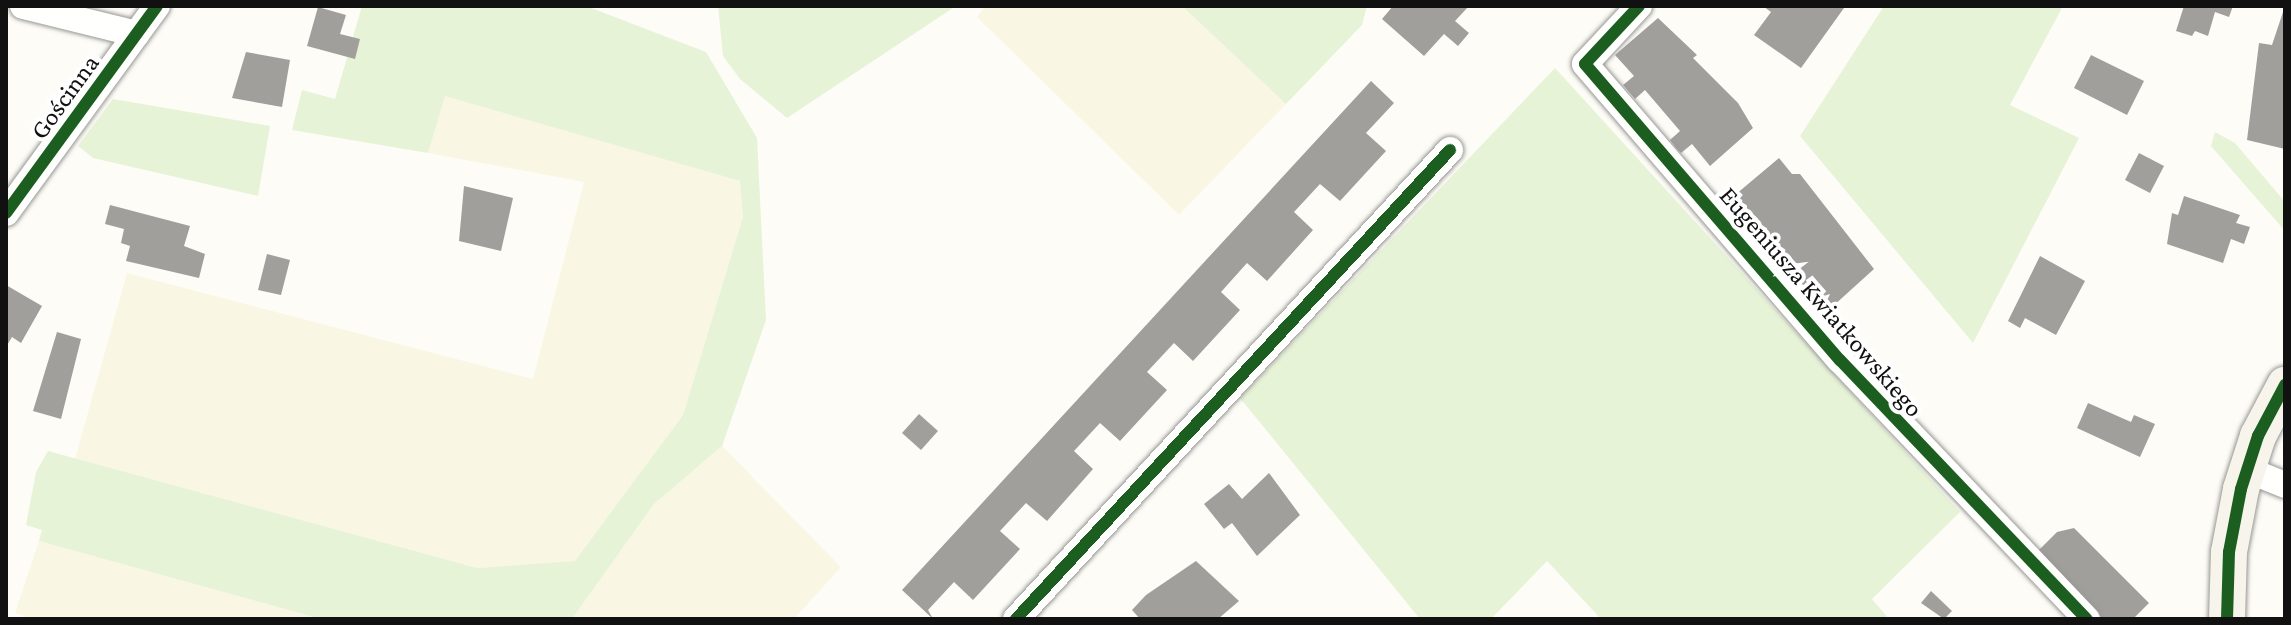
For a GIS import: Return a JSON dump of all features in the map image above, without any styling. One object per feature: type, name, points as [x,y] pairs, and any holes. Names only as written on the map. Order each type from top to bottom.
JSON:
[{"type":"street","points":[[23,6],[137,34]]},
{"type":"street","name":"Gościnna","points":[[6,213],[157,6]]},
{"type":"street","name":"Eugeniusza Kwiatkowskiego","points":[[1639,6],[1585,64],[1840,360],[2087,619]]},
{"type":"street","points":[[1016,619],[1450,150]]},
{"type":"street","points":[[2227,619],[2229,552],[2248,470],[2285,385]]},
{"type":"street","points":[[2248,470],[2285,485]]},
{"type":"shaded area","points":[[985,6],[1182,6],[1286,104],[1179,215],[977,17]]},
{"type":"shaded area","points":[[444,95],[740,181],[743,217],[683,415],[575,562],[477,568],[75,459],[127,273],[533,379],[584,182],[428,153]]},
{"type":"shaded area","points":[[722,446],[841,567],[794,619],[572,619],[654,504]]},
{"type":"shaded area","points":[[39,541],[321,619],[32,619],[15,613]]},
{"type":"green space","points":[[362,6],[586,6],[706,52],[757,138],[766,320],[722,446],[654,504],[572,619],[321,619],[39,541],[42,530],[26,525],[36,472],[48,451],[477,568],[575,561],[683,415],[743,217],[740,181],[445,96],[428,153],[292,130],[302,90],[335,99]]},
{"type":"green space","points":[[718,6],[956,6],[787,118],[740,79],[723,56]]},
{"type":"green space","points":[[1182,6],[1367,6],[1362,25],[1286,104]]},
{"type":"green space","points":[[1884,6],[2063,6],[2010,105],[2079,138],[1973,343],[1800,136]]},
{"type":"green space","points":[[1555,68],[1960,512],[1872,599],[1889,619],[1601,619],[1547,561],[1491,619],[1420,619],[1240,398]]},
{"type":"green space","points":[[113,99],[270,126],[258,196],[93,158],[78,146]]},
{"type":"green space","points":[[2215,132],[2235,143],[2285,202],[2285,231],[2211,146]]},
{"type":"building","points":[[1393,6],[1469,6],[1455,21],[1469,33],[1458,46],[1444,34],[1424,56],[1382,19]]},
{"type":"building","points":[[1763,6],[1844,8],[1801,68],[1754,35],[1771,12]]},
{"type":"building","points":[[2184,6],[2233,6],[2229,17],[2215,12],[2208,36],[2195,31],[2192,36],[2176,31]]},
{"type":"building","points":[[2285,6],[2285,149],[2247,140],[2259,43],[2272,45]]},
{"type":"building","points":[[318,7],[346,15],[340,34],[360,39],[355,59],[307,46]]},
{"type":"building","points":[[1658,18],[1697,55],[1693,58],[1738,103],[1753,128],[1710,166],[1692,144],[1681,153],[1676,148],[1670,140],[1680,131],[1645,90],[1635,99],[1623,85],[1634,76],[1615,55]]},
{"type":"building","points":[[246,52],[290,60],[282,107],[232,98]]},
{"type":"building","points":[[2091,55],[2144,81],[2127,115],[2074,88]]},
{"type":"building","points":[[1371,81],[1394,103],[1366,133],[1386,151],[1340,201],[1320,184],[1294,212],[1313,230],[1267,281],[1247,263],[1221,292],[1240,310],[1193,361],[1174,343],[1147,372],[1167,390],[1120,441],[1100,423],[1074,451],[1093,469],[1047,521],[1026,503],[1000,531],[1020,549],[973,600],[954,582],[928,610],[933,619],[902,590]]},
{"type":"building","points":[[2139,153],[2164,166],[2150,193],[2125,180]]},
{"type":"building","points":[[1779,158],[1792,174],[1800,174],[1874,269],[1832,307],[1813,285],[1803,294],[1792,281],[1802,272],[1766,230],[1756,239],[1744,226],[1754,217],[1735,195]]},
{"type":"building","points":[[464,186],[513,198],[501,251],[459,241]]},
{"type":"building","points":[[2184,196],[2240,215],[2236,223],[2250,227],[2244,244],[2231,239],[2223,263],[2167,244],[2172,213],[2178,215]]},
{"type":"building","points":[[110,205],[190,226],[184,246],[205,254],[199,278],[126,261],[130,246],[121,243],[124,229],[105,224]]},
{"type":"building","points":[[267,254],[290,260],[281,295],[258,290]]},
{"type":"building","points":[[2040,256],[2085,281],[2056,335],[2025,318],[2020,328],[2008,321]]},
{"type":"building","points":[[6,285],[42,306],[21,343],[12,337],[6,347]]},
{"type":"building","points":[[57,332],[81,339],[61,419],[33,411]]},
{"type":"building","points":[[2088,403],[2131,422],[2134,415],[2155,424],[2140,457],[2077,428]]},
{"type":"building","points":[[919,414],[938,431],[921,450],[902,433]]},
{"type":"building","points":[[1269,473],[1300,515],[1257,556],[1232,523],[1224,529],[1204,504],[1229,484],[1242,499]]},
{"type":"building","points":[[2074,528],[2149,603],[2133,619],[2103,619],[2038,551],[2057,532]]},
{"type":"building","points":[[1196,561],[1239,601],[1218,619],[1140,619],[1132,610],[1146,595]]},
{"type":"building","points":[[1931,591],[1952,611],[1944,619],[1921,603]]},
{"type":"cycle path","points":[[6,213],[157,6]]},
{"type":"cycle path","points":[[1639,6],[1585,64],[1840,360],[2087,619]]},
{"type":"cycle path","points":[[1016,619],[1450,150]]},
{"type":"cycle path","points":[[2227,619],[2229,552],[2241,489],[2258,436],[2285,385]]}]
